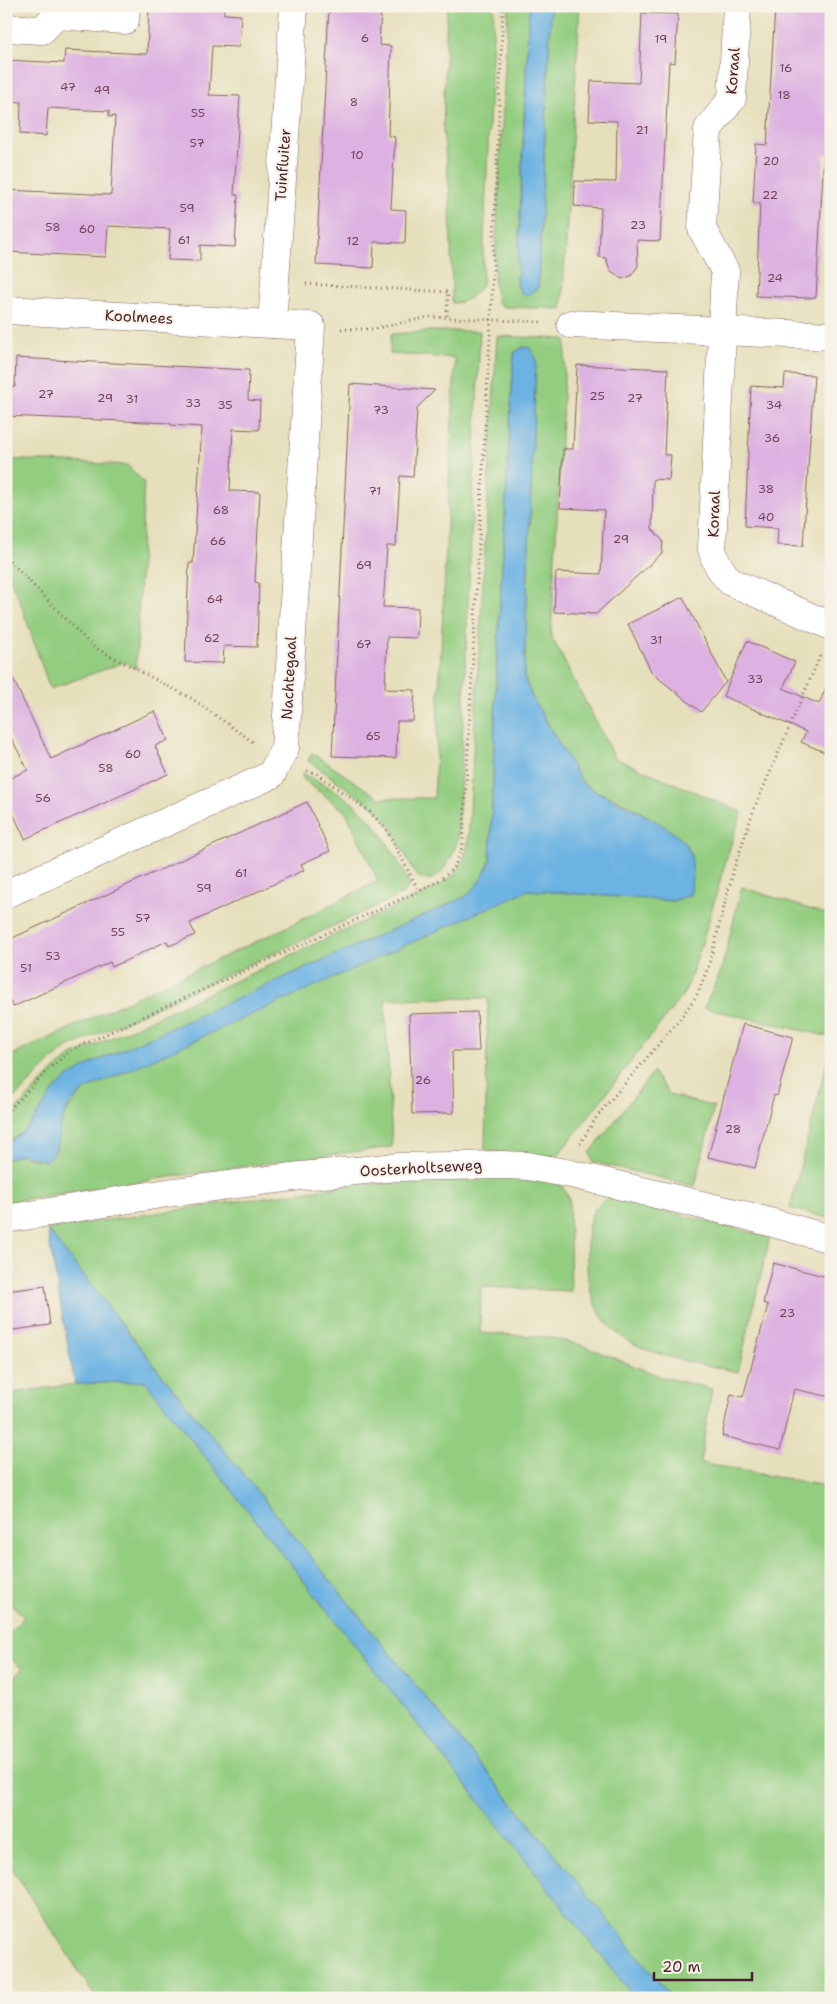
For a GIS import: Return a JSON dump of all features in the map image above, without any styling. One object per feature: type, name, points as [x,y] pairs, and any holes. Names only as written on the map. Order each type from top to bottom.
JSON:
[{"type":"street","points":[[6,28],[42,30],[57,11],[125,20],[126,6]]},
{"type":"street","name":"Tuinfluiter","points":[[272,324],[294,6]]},
{"type":"street","name":"Koraal","points":[[737,6],[732,99],[708,129],[702,229],[724,271],[712,536],[714,560],[723,574],[737,585],[827,637]]},
{"type":"street","name":"Koolmees","points":[[6,310],[272,324]]},
{"type":"street","points":[[272,324],[311,326]]},
{"type":"street","points":[[571,324],[831,336]]},
{"type":"street","name":"Nachtegaal","points":[[6,894],[271,775],[285,748],[311,326]]},
{"type":"street","name":"Oosterholtseweg","points":[[6,1219],[167,1193],[301,1176],[398,1167],[502,1165],[528,1166],[571,1174],[726,1211],[831,1239]]},
{"type":"path","points":[[6,1113],[46,1072],[71,1050],[419,891],[448,874],[457,864],[463,843],[491,319],[503,6]]},
{"type":"path","points":[[275,283],[448,292],[447,318]]},
{"type":"path","points":[[311,326],[373,329],[429,317],[571,324]]},
{"type":"path","points":[[6,557],[92,646],[191,698],[279,760],[317,774],[369,811],[386,829],[419,891]]},
{"type":"path","points":[[571,1174],[580,1144],[588,1129],[680,1019],[696,995],[709,964],[734,868],[754,809],[827,637]]},
{"type":"green space","points":[[447,6],[490,6],[494,9],[482,285],[469,298],[462,302],[452,303],[450,196],[443,131]]},
{"type":"green space","points":[[508,6],[529,6],[517,285],[538,288],[551,6],[580,6],[562,309],[505,307],[498,304],[494,284]]},
{"type":"green space","points":[[431,331],[480,331],[458,837],[453,853],[443,869],[437,876],[423,879],[415,874],[389,824],[374,807],[308,761],[312,753],[379,798],[434,798],[455,358],[390,354],[391,334]]},
{"type":"green space","points":[[497,336],[566,339],[551,636],[615,758],[742,812],[701,948],[685,992],[556,1158],[485,1151],[488,998],[385,999],[392,1147],[223,1169],[6,1202],[6,1159],[22,1154],[35,1160],[56,1152],[58,1134],[64,1117],[73,1102],[87,1089],[488,907],[528,890],[673,901],[691,894],[691,854],[649,817],[582,783],[532,697],[524,677],[536,358],[523,347],[514,353],[497,659],[490,861],[480,881],[465,897],[58,1087],[29,1126],[6,1143],[6,1120],[51,1073],[70,1057],[430,890],[452,876],[462,863],[468,844]]},
{"type":"green space","points":[[6,459],[127,465],[144,482],[136,669],[125,662],[50,689],[18,596],[6,572]]},
{"type":"green space","points":[[301,773],[340,794],[368,817],[389,845],[410,884],[403,894],[67,1048],[51,1061],[6,1107],[6,1058],[285,928],[378,881],[346,812],[304,780]]},
{"type":"green space","points":[[742,887],[831,916],[831,1037],[704,1008],[721,971]]},
{"type":"green space","points":[[831,1046],[831,1219],[790,1208]]},
{"type":"green space","points":[[653,1072],[670,1095],[714,1107],[695,1186],[593,1162],[590,1153]]},
{"type":"green space","points":[[490,1176],[559,1182],[569,1198],[571,1291],[481,1287],[480,1333],[548,1337],[581,1345],[662,1377],[712,1389],[700,1463],[831,1487],[831,1993],[824,1998],[672,1998],[158,1370],[47,1229],[349,1185]]},
{"type":"green space","points":[[610,1197],[770,1237],[738,1372],[653,1352],[630,1342],[611,1327],[597,1307],[588,1280],[587,1245],[591,1217],[598,1206]]},
{"type":"green space","points":[[145,1381],[635,1998],[96,1998],[6,1859],[6,1686],[22,1669],[6,1654],[6,1635],[24,1617],[6,1598],[6,1394],[75,1384]]},
{"type":"water","points":[[529,6],[551,6],[538,288],[527,295],[522,294],[517,285]]},
{"type":"water","points":[[523,347],[530,348],[536,358],[524,677],[532,697],[582,783],[660,823],[685,844],[692,860],[691,894],[673,901],[528,890],[87,1089],[67,1109],[62,1119],[56,1147],[49,1158],[44,1161],[22,1154],[6,1159],[6,1143],[23,1132],[58,1086],[80,1070],[94,1062],[465,897],[480,881],[490,861],[497,659],[514,353]]},
{"type":"water","points":[[47,1229],[158,1370],[672,1998],[635,1998],[145,1381],[75,1384]]},
{"type":"building","points":[[149,6],[224,6],[224,14],[241,15],[239,47],[212,46],[209,95],[240,96],[234,195],[238,195],[235,247],[200,245],[200,261],[168,260],[170,229],[108,226],[106,257],[6,252],[6,190],[111,195],[115,116],[109,117],[109,111],[48,108],[46,136],[20,134],[21,102],[6,101],[6,60],[64,63],[65,50],[147,54]]},
{"type":"building","points":[[775,6],[831,6],[831,154],[824,154],[816,297],[810,298],[756,296],[760,203],[753,203],[756,144],[767,145]]},
{"type":"building","points":[[329,7],[381,9],[379,45],[391,46],[388,136],[395,137],[391,209],[406,210],[405,243],[374,242],[373,268],[316,265]]},
{"type":"building","points":[[642,13],[678,14],[675,63],[669,62],[660,241],[637,240],[638,266],[631,276],[622,279],[610,270],[606,258],[599,257],[601,208],[574,206],[575,181],[616,182],[617,121],[589,120],[591,81],[639,83]]},
{"type":"building","points":[[16,358],[249,370],[248,400],[260,401],[259,430],[233,429],[230,491],[260,492],[255,582],[259,583],[257,647],[224,646],[223,663],[185,662],[189,563],[193,563],[202,427],[171,425],[170,423],[6,416],[6,386],[15,387]]},
{"type":"building","points":[[577,365],[668,369],[664,455],[671,455],[669,480],[653,479],[652,529],[663,541],[662,553],[596,614],[554,612],[556,572],[601,574],[604,510],[560,508],[563,449],[573,449]]},
{"type":"building","points":[[785,374],[814,375],[803,546],[777,545],[778,528],[745,526],[751,386],[784,388]]},
{"type":"building","points":[[350,384],[435,390],[417,408],[413,477],[400,476],[396,546],[387,546],[383,607],[418,608],[417,638],[387,637],[385,689],[415,690],[413,721],[397,721],[396,758],[332,756]]},
{"type":"building","points":[[683,597],[726,682],[701,712],[652,673],[628,624]]},
{"type":"building","points":[[747,641],[795,662],[783,688],[819,704],[831,676],[831,755],[801,742],[806,732],[723,696]]},
{"type":"building","points":[[6,664],[51,759],[155,711],[168,740],[155,746],[168,774],[25,839],[6,798],[6,780],[28,770],[6,728]]},
{"type":"building","points":[[307,802],[330,851],[301,864],[304,870],[190,923],[195,935],[169,946],[167,941],[112,967],[110,962],[13,1007],[6,993],[6,941]]},
{"type":"building","points":[[477,1012],[479,1051],[452,1051],[454,1113],[412,1114],[409,1014]]},
{"type":"building","points":[[743,1024],[793,1037],[777,1096],[774,1095],[755,1168],[708,1157]]},
{"type":"building","points":[[773,1263],[831,1278],[831,1397],[794,1389],[780,1450],[722,1436],[731,1394],[743,1397],[768,1305],[763,1303]]},
{"type":"building","points":[[45,1286],[50,1325],[6,1331],[6,1291]]}]
